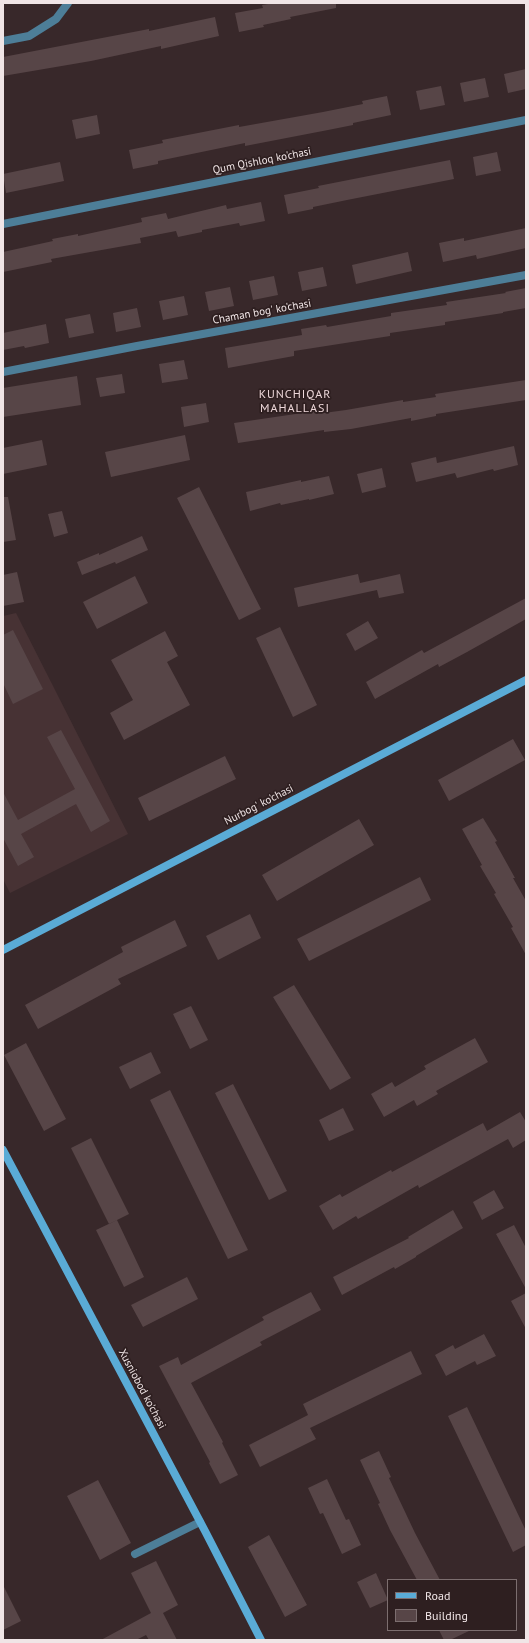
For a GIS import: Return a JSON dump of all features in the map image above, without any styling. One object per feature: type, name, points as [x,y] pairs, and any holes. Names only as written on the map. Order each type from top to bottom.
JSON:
[{"type":"street","points":[[3,41],[29,36],[56,19],[68,3]]},
{"type":"street","name":"Qum Qishloq ko'chasi","points":[[3,224],[526,120]]},
{"type":"street","name":"Chaman bog' ko'chasi","points":[[3,372],[526,274]]},
{"type":"street","name":"Nurbog' ko'chasi","points":[[3,950],[526,680]]},
{"type":"street","name":"Xusniobod ko'chasi","points":[[3,1150],[261,1640]]},
{"type":"street","points":[[135,1554],[200,1522]]},
{"type":"shaded area","points":[[16,613],[128,834],[10,893],[3,879],[3,616]]},
{"type":"building","points":[[274,3],[336,3],[336,8],[290,17],[291,19],[263,25],[264,27],[239,32],[235,13],[263,8],[262,5]]},
{"type":"building","points":[[215,17],[219,36],[161,49],[161,46],[91,61],[3,76],[3,57],[149,29],[149,31]]},
{"type":"building","points":[[526,69],[526,89],[508,93],[504,74]]},
{"type":"building","points":[[485,78],[489,97],[464,102],[460,83]]},
{"type":"building","points":[[441,86],[445,105],[420,110],[416,91]]},
{"type":"building","points":[[387,96],[391,115],[328,130],[245,146],[245,143],[158,161],[158,164],[133,169],[129,150],[163,143],[162,140],[239,125],[239,127],[323,112],[363,104],[362,101]]},
{"type":"building","points":[[97,115],[100,134],[76,139],[72,120]]},
{"type":"building","points":[[497,152],[501,171],[476,176],[473,157]]},
{"type":"building","points":[[450,160],[454,179],[313,207],[313,209],[288,214],[284,195],[319,188],[318,186]]},
{"type":"building","points":[[60,162],[64,181],[6,193],[3,174]]},
{"type":"building","points":[[261,202],[265,221],[240,226],[239,223],[202,230],[202,232],[178,237],[176,231],[140,238],[141,243],[51,259],[52,262],[3,272],[3,252],[53,241],[52,239],[78,234],[78,236],[142,222],[141,218],[166,213],[168,219],[226,205],[227,209]]},
{"type":"building","points":[[526,228],[526,248],[477,259],[476,255],[443,262],[439,243],[464,238],[464,241]]},
{"type":"building","points":[[408,252],[412,271],[356,284],[352,265]]},
{"type":"building","points":[[323,267],[327,286],[302,291],[298,272]]},
{"type":"building","points":[[274,276],[278,295],[253,300],[249,281]]},
{"type":"building","points":[[230,287],[234,306],[209,311],[205,292]]},
{"type":"building","points":[[526,288],[526,308],[445,322],[445,325],[390,333],[390,336],[294,351],[294,356],[228,368],[225,348],[302,335],[301,329],[326,325],[327,327],[391,316],[391,313],[447,305],[446,302],[506,293],[505,292]]},
{"type":"building","points":[[184,296],[188,315],[163,320],[159,301]]},
{"type":"building","points":[[137,308],[141,327],[116,332],[113,313]]},
{"type":"building","points":[[90,314],[94,333],[69,338],[65,319]]},
{"type":"building","points":[[46,324],[49,343],[25,348],[24,346],[3,350],[3,333]]},
{"type":"building","points":[[184,360],[188,379],[162,383],[159,364]]},
{"type":"building","points":[[122,374],[125,393],[100,397],[96,378]]},
{"type":"building","points":[[77,376],[81,405],[3,417],[3,388]]},
{"type":"building","points":[[526,380],[526,400],[436,414],[436,416],[411,421],[411,418],[351,429],[324,432],[324,430],[238,443],[234,423],[316,411],[316,414],[346,410],[403,400],[403,402],[436,397],[435,394]]},
{"type":"building","points":[[206,403],[209,422],[184,427],[181,407]]},
{"type":"building","points":[[185,435],[190,460],[111,477],[105,452]]},
{"type":"building","points":[[42,440],[47,465],[3,474],[3,448]]},
{"type":"building","points":[[514,446],[518,465],[494,471],[493,469],[457,478],[455,473],[416,482],[411,463],[436,457],[437,463]]},
{"type":"building","points":[[382,468],[386,487],[362,493],[357,474]]},
{"type":"building","points":[[329,476],[334,494],[281,505],[280,503],[250,511],[246,492],[301,480],[301,482]]},
{"type":"building","points":[[199,487],[261,609],[239,620],[177,498]]},
{"type":"building","points":[[3,497],[8,497],[16,540],[3,542]]},
{"type":"building","points":[[62,511],[68,533],[54,537],[48,514]]},
{"type":"building","points":[[142,536],[148,550],[116,564],[115,562],[82,575],[77,562],[99,553],[99,555]]},
{"type":"building","points":[[17,572],[24,602],[3,606],[3,575]]},
{"type":"building","points":[[358,574],[360,583],[400,574],[404,593],[379,598],[377,590],[298,607],[294,588]]},
{"type":"building","points":[[135,576],[148,603],[97,629],[83,602]]},
{"type":"building","points":[[526,598],[526,619],[439,667],[438,664],[375,699],[366,682],[422,650],[424,653]]},
{"type":"building","points":[[368,621],[378,638],[355,651],[346,634]]},
{"type":"building","points":[[280,627],[317,705],[293,717],[256,638]]},
{"type":"building","points":[[13,630],[43,689],[13,704],[3,683],[3,635]]},
{"type":"building","points":[[165,631],[178,656],[167,662],[190,705],[124,740],[110,713],[133,700],[111,660]]},
{"type":"building","points":[[61,730],[110,821],[91,832],[76,804],[21,834],[34,857],[18,866],[3,838],[3,792],[18,820],[75,789],[47,737]]},
{"type":"building","points":[[513,739],[525,760],[449,801],[438,780]]},
{"type":"building","points":[[225,756],[236,779],[149,821],[138,798]]},
{"type":"building","points":[[483,818],[497,841],[495,842],[526,901],[526,955],[511,928],[513,927],[494,894],[496,893],[480,866],[482,865],[462,829]]},
{"type":"building","points":[[359,819],[374,845],[277,901],[262,875]]},
{"type":"building","points":[[420,877],[431,900],[309,961],[297,939]]},
{"type":"building","points":[[250,914],[261,938],[218,960],[206,936]]},
{"type":"building","points":[[175,920],[187,946],[118,979],[121,984],[38,1029],[25,1005],[123,952],[121,947]]},
{"type":"building","points":[[294,985],[351,1078],[330,1090],[273,997]]},
{"type":"building","points":[[191,1006],[208,1040],[190,1049],[173,1014]]},
{"type":"building","points":[[475,1038],[488,1062],[436,1091],[438,1094],[417,1106],[414,1100],[384,1117],[371,1094],[392,1082],[395,1087],[426,1069],[424,1066]]},
{"type":"building","points":[[26,1043],[66,1119],[44,1131],[4,1055]]},
{"type":"building","points":[[151,1052],[161,1073],[130,1089],[119,1067]]},
{"type":"building","points":[[233,1084],[287,1191],[269,1200],[215,1093]]},
{"type":"building","points":[[170,1090],[248,1250],[228,1259],[150,1100]]},
{"type":"building","points":[[343,1108],[354,1130],[329,1141],[319,1120]]},
{"type":"building","points":[[520,1112],[526,1122],[526,1140],[513,1148],[508,1139],[419,1188],[418,1185],[358,1219],[356,1216],[333,1230],[319,1206],[340,1194],[342,1197],[391,1170],[392,1172],[483,1123],[487,1131]]},
{"type":"building","points":[[91,1138],[129,1214],[109,1224],[71,1148]]},
{"type":"building","points":[[494,1190],[504,1208],[482,1220],[473,1202]]},
{"type":"building","points":[[453,1210],[463,1228],[395,1269],[394,1267],[342,1295],[333,1277],[409,1238],[408,1237]]},
{"type":"building","points":[[117,1220],[144,1277],[124,1287],[96,1230]]},
{"type":"building","points":[[514,1225],[526,1248],[526,1289],[496,1234]]},
{"type":"building","points":[[187,1277],[198,1299],[143,1327],[131,1305]]},
{"type":"building","points":[[311,1292],[321,1310],[260,1342],[262,1345],[191,1383],[223,1442],[222,1443],[238,1475],[220,1484],[209,1463],[210,1462],[159,1366],[178,1357],[181,1365],[264,1320],[262,1317]]},
{"type":"building","points":[[526,1293],[526,1329],[511,1301]]},
{"type":"building","points":[[484,1334],[496,1356],[477,1365],[475,1361],[446,1376],[435,1355],[453,1345],[455,1349]]},
{"type":"building","points":[[411,1351],[422,1374],[310,1428],[316,1439],[260,1467],[249,1445],[308,1415],[303,1404]]},
{"type":"building","points":[[467,1407],[526,1531],[526,1545],[513,1552],[448,1416]]},
{"type":"building","points":[[379,1451],[391,1477],[389,1478],[415,1533],[439,1579],[416,1579],[390,1530],[378,1504],[380,1503],[360,1460]]},
{"type":"building","points":[[327,1479],[346,1520],[349,1519],[361,1545],[342,1554],[323,1513],[320,1514],[308,1488]]},
{"type":"building","points":[[98,1480],[131,1543],[100,1560],[67,1496]]},
{"type":"building","points":[[269,1535],[307,1605],[285,1617],[248,1547]]},
{"type":"building","points":[[156,1561],[178,1605],[163,1613],[177,1640],[149,1640],[146,1635],[136,1640],[101,1640],[151,1613],[131,1573]]},
{"type":"building","points":[[376,1573],[387,1600],[370,1608],[357,1582]]},
{"type":"building","points":[[3,1585],[21,1621],[3,1630]]},
{"type":"building","points":[[440,1631],[469,1631],[450,1640],[444,1640]]},
{"type":"district","name":"KUNCHIQAR MAHALLASI","points":[[295,402]]}]
